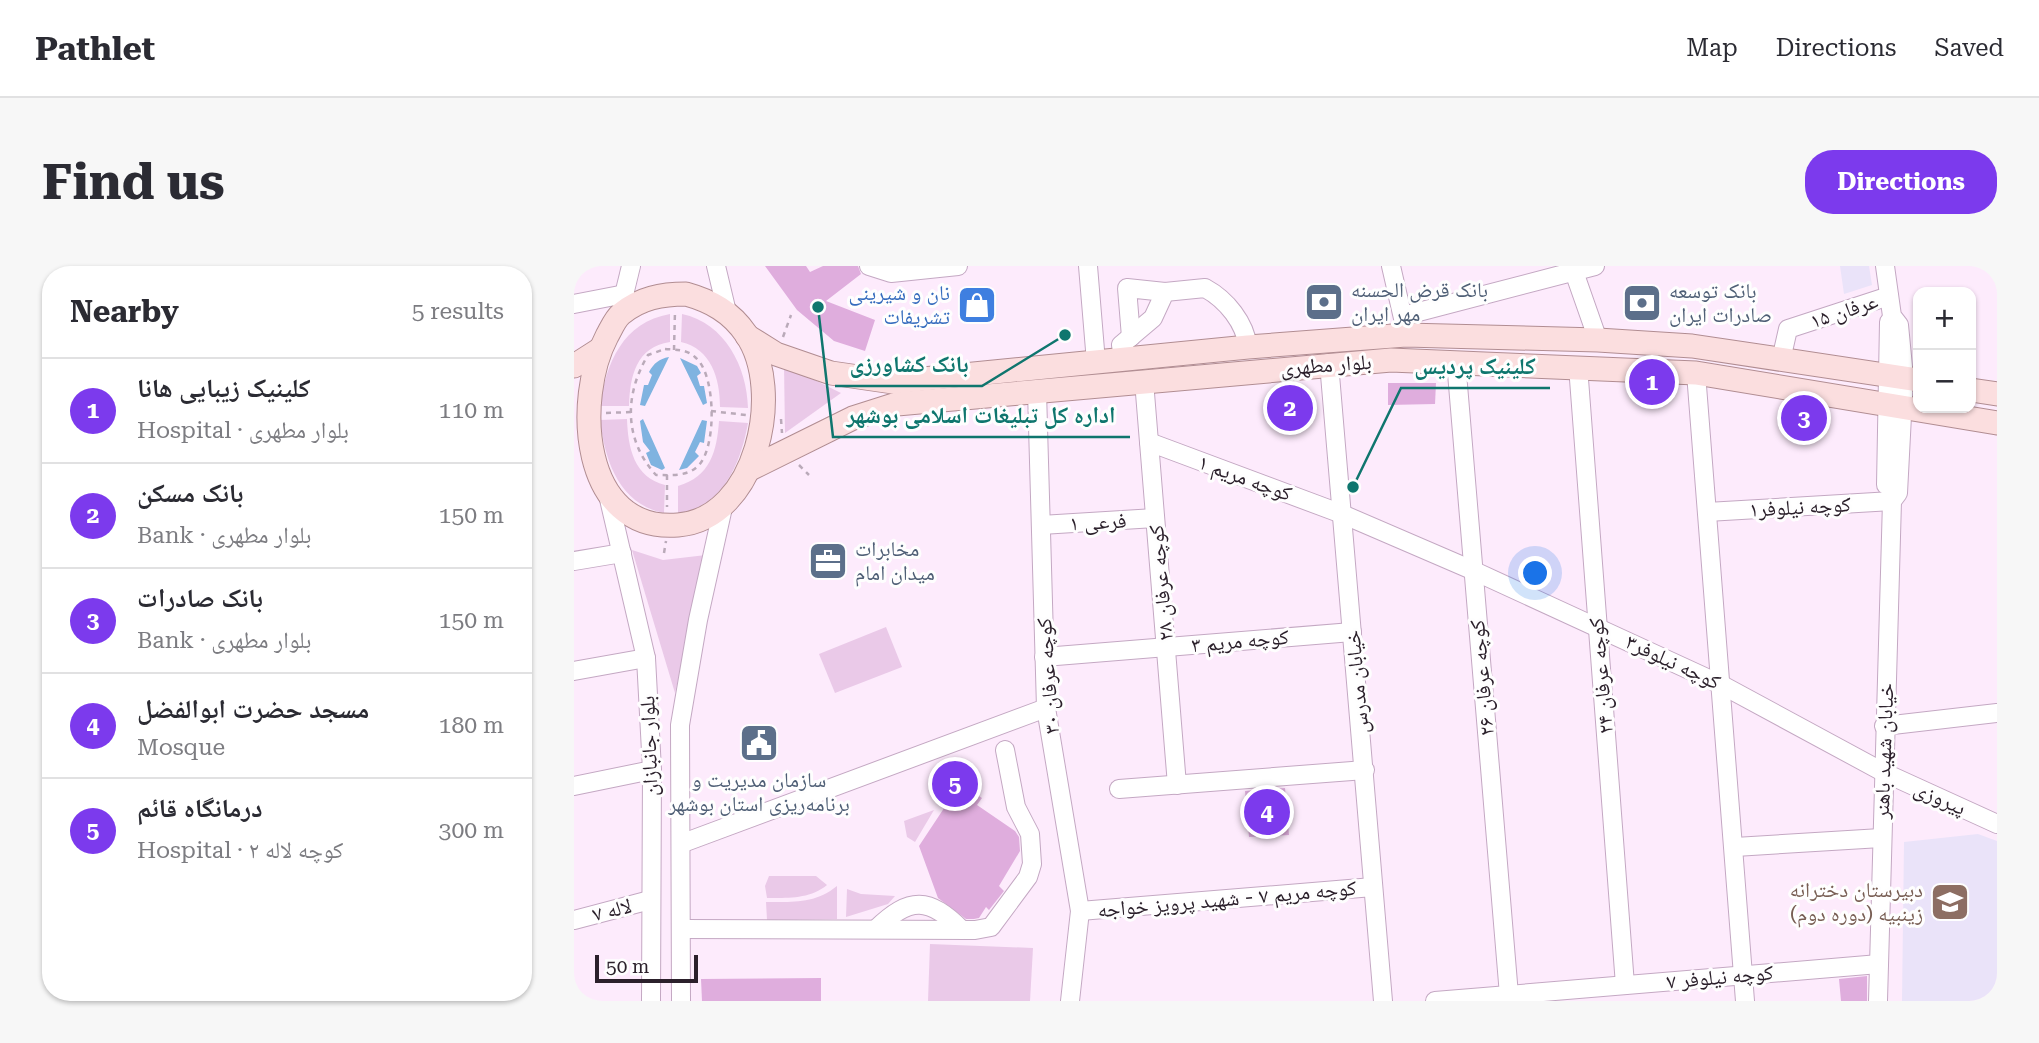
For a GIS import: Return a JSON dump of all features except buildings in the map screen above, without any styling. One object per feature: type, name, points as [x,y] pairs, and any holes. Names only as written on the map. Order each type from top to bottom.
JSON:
[{"type":"main road","points":[[574,469],[603,485],[628,512],[650,522],[679,525],[702,517],[724,503],[750,469],[760,438],[762,402],[760,370],[747,335],[727,312],[707,300],[686,295],[662,295],[622,304],[599,350],[591,383],[588,420],[603,485]]},
{"type":"main road","name":"بلوار مطهری","points":[[747,335],[776,354],[831,373],[893,382],[1248,347],[1405,326],[1692,346],[1904,377]]},
{"type":"main road","points":[[574,366],[599,350]]},
{"type":"main road","name":"بلوار مطهری","points":[[750,469],[784,450],[897,404],[1329,363],[1391,360],[1696,373],[1896,404],[1997,423]]},
{"type":"main road","points":[[866,380],[860,390],[860,404],[868,414]]},
{"type":"main road","points":[[1976,391],[1997,394]]},
{"type":"street","points":[[574,304],[622,304],[631,266]]},
{"type":"street","points":[[716,266],[727,312]]},
{"type":"street","points":[[869,266],[891,273],[958,266]]},
{"type":"street","points":[[1088,266],[1096,362]]},
{"type":"street","points":[[1391,266],[1405,326],[1574,269],[1595,266]]},
{"type":"street","name":"خیابان شهید باهنر","points":[[1878,1001],[1892,501],[1886,492],[1896,404],[1904,377],[1899,325],[1892,316],[1889,296],[1890,267]]},
{"type":"street","points":[[1574,269],[1598,340]]},
{"type":"street","points":[[1131,337],[1127,288],[1165,292],[1205,288],[1228,304],[1246,332],[1248,347]]},
{"type":"street","points":[[1123,359],[1121,345],[1153,318],[1165,292]]},
{"type":"street","name":"عرفان ۱۵","points":[[1782,360],[1788,329],[1889,296]]},
{"type":"street","name":"کوچه عرفان ۲۶","points":[[1456,361],[1509,995]]},
{"type":"street","name":"خیابان مدرس","points":[[1329,363],[1383,1001]]},
{"type":"street","name":"کوچه عرفان ۲۴","points":[[1578,366],[1625,985]]},
{"type":"street","points":[[1696,373],[1745,1001]]},
{"type":"street","name":"کوچه عرفان ۲۸","points":[[1144,381],[1177,785]]},
{"type":"street","name":"کوچه عرفان ۳۰","points":[[1037,391],[1046,708],[1080,911],[1070,1001]]},
{"type":"street","name":"کوچه مریم ۱","points":[[1149,442],[1342,514]]},
{"type":"street","name":"بلوار جانبازان","points":[[603,485],[646,658],[652,770],[651,1001]]},
{"type":"street","name":"کوچه نیلوفر۱","points":[[1707,512],[1892,501]]},
{"type":"street","name":"بلوار جانبازان","points":[[681,1001],[683,843],[680,725],[698,620],[724,503]]},
{"type":"street","name":"کوچه نیلوفر۳","points":[[1342,514],[1597,626],[1722,685],[1883,772]]},
{"type":"street","name":"فرعی ۱","points":[[1041,525],[1155,518]]},
{"type":"street","points":[[574,561],[622,553]]},
{"type":"street","name":"کوچه مریم ۳","points":[[1044,657],[1352,632]]},
{"type":"street","points":[[574,671],[646,658]]},
{"type":"street","points":[[683,843],[1046,708]]},
{"type":"street","points":[[1884,726],[1997,713]]},
{"type":"street","points":[[650,725],[661,719],[672,719],[680,725]]},
{"type":"street","points":[[682,929],[962,930],[991,927],[1028,877],[1032,864],[1030,834],[1016,807],[1005,750]]},
{"type":"street","points":[[574,786],[652,770]]},
{"type":"street","points":[[1119,789],[1365,770]]},
{"type":"street","name":"پیروزی","points":[[1883,772],[1997,824]]},
{"type":"street","points":[[1735,847],[1881,838]]},
{"type":"street","name":"کوچه مریم ۷ - شهید پرویز خواجه","points":[[1080,911],[1373,887]]},
{"type":"street","name":"لاله ۷","points":[[574,920],[650,900]]},
{"type":"street","points":[[876,929],[895,913],[921,903],[934,906],[962,930]]},
{"type":"street","name":"کوچه نیلوفر ۷","points":[[1435,1001],[1879,964]]},
{"type":"path","points":[[776,354],[791,315]]},
{"type":"path","points":[[665,349],[685,351],[698,359],[709,379],[712,430],[700,465],[687,474],[656,475],[639,456],[630,416],[636,376],[648,355],[665,349]]},
{"type":"path","points":[[781,416],[784,450],[809,475]]},
{"type":"shaded area","points":[[1840,266],[1869,266],[1872,285],[1844,294]]},
{"type":"shaded area","points":[[670,314],[670,342],[649,350],[642,357],[633,374],[629,406],[600,406],[612,360],[629,335],[654,318]]},
{"type":"shaded area","points":[[682,314],[710,327],[731,349],[743,377],[748,408],[720,407],[712,366],[700,351],[681,342]]},
{"type":"shaded area","points":[[784,365],[841,393],[785,433]]},
{"type":"shaded area","points":[[627,419],[631,451],[635,460],[646,475],[665,485],[664,513],[636,500],[625,490],[611,465],[600,420]]},
{"type":"shaded area","points":[[719,421],[748,423],[735,467],[718,493],[707,502],[678,513],[678,486],[689,482],[705,469],[714,452]]},
{"type":"shaded area","points":[[632,550],[663,560],[706,555],[675,693]]},
{"type":"shaded area","points":[[886,627],[902,667],[835,693],[819,654]]},
{"type":"shaded area","points":[[934,810],[915,842],[907,837],[904,821]]},
{"type":"shaded area","name":"دبیرستان دخترانه زینبیه (دوره دوم)","points":[[1978,834],[1997,841],[1997,1001],[1902,1001],[1904,842]]},
{"type":"shaded area","points":[[769,876],[816,876],[827,885],[806,895],[767,898],[765,886]]},
{"type":"shaded area","points":[[837,886],[837,919],[767,920],[766,902],[812,899]]},
{"type":"shaded area","points":[[847,889],[861,894],[895,896],[888,904],[846,917]]},
{"type":"shaded area","points":[[930,944],[1033,948],[1030,1001],[928,1001]]},
{"type":"water","points":[[669,357],[645,406],[640,405],[644,385],[648,385],[652,375],[649,372],[660,360]]},
{"type":"water","points":[[680,358],[697,366],[701,373],[697,376],[700,386],[704,386],[707,403],[703,405]]},
{"type":"water","points":[[643,419],[665,468],[662,470],[651,465],[646,453],[650,451],[643,442],[640,421]]},
{"type":"water","points":[[702,420],[707,421],[704,443],[700,442],[695,452],[699,456],[687,468],[679,470]]},
{"type":"place","name":"بانک قرض الحسنه مهر ایران","points":[[1324,302]]},
{"type":"place","name":"بانک توسعه صادرات ایران","points":[[1642,303]]},
{"type":"place","name":"نان و شیرینی تشریفات","points":[[977,305]]},
{"type":"place","name":"اداره کل تبلیغات اسلامی بوشهر","points":[[818,307]]},
{"type":"place","name":"بانک کشاورزی","points":[[1065,335]]},
{"type":"place","name":"کلینیک زیبایی هانا","points":[[1652,382]]},
{"type":"place","name":"بانک مسکن","points":[[1290,408]]},
{"type":"place","name":"بانک صادرات","points":[[1804,418]]},
{"type":"place","name":"کلینیک پردیس","points":[[1353,487]]},
{"type":"place","name":"مخابرات میدان امام","points":[[828,561]]},
{"type":"place","name":"سازمان مدیریت و برنامه‌ریزی استان بوشهر","points":[[759,743]]},
{"type":"place","name":"درمانگاه قائم","points":[[955,784]]},
{"type":"place","name":"مسجد حضرت ابوالفضل","points":[[1267,812]]},
{"type":"place","name":"دبیرستان دخترانه زینبیه (دوره دوم)","points":[[1950,902]]}]
